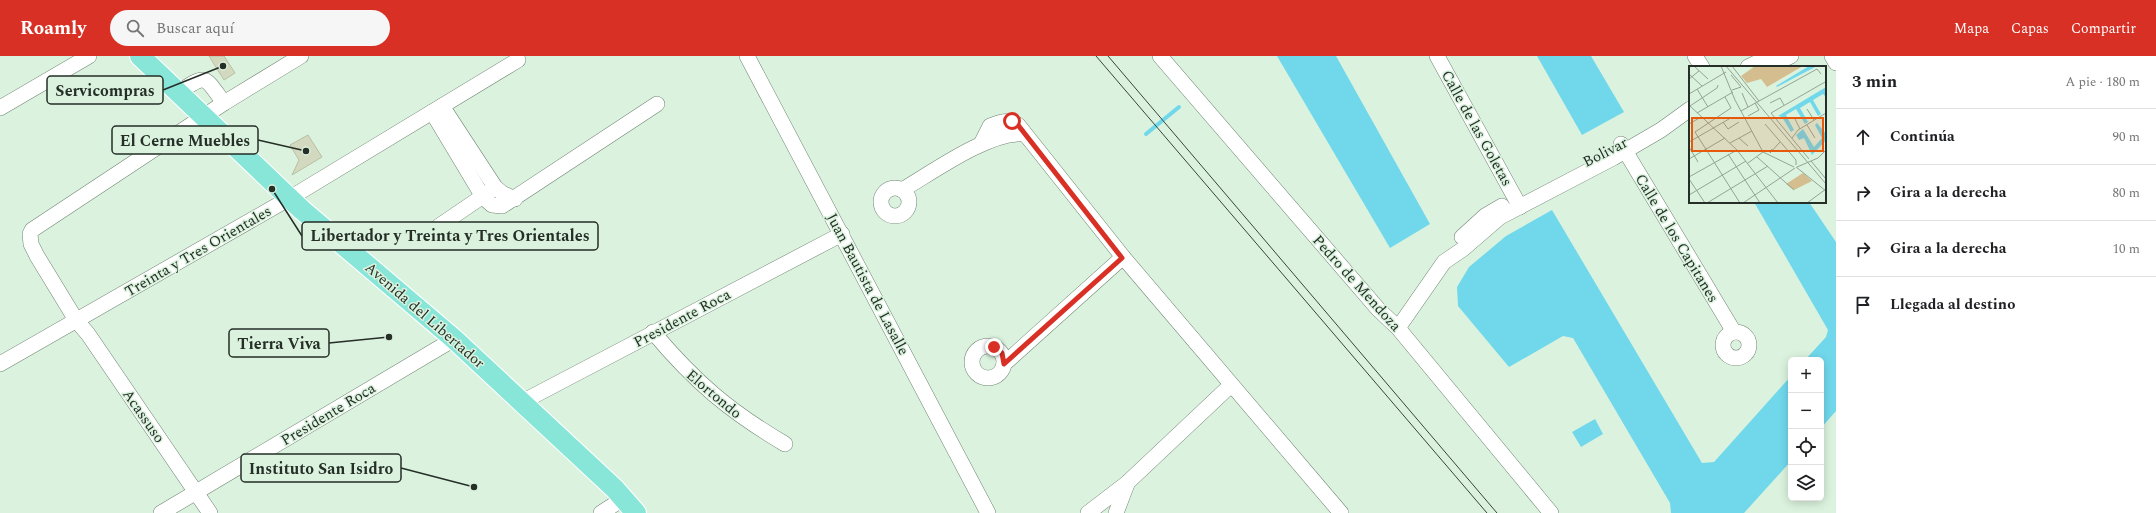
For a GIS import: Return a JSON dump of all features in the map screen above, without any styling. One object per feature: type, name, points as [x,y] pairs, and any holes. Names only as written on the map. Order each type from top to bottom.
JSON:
[{"type":"main road","name":"Avenida del Libertador","points":[[140,56],[203,118],[290,198],[454,339],[630,506]]},
{"type":"street","points":[[0,108],[89,56]]},
{"type":"street","points":[[203,118],[224,103],[302,56]]},
{"type":"street","name":"Juan Bautista de Lasalle","points":[[747,56],[988,513]]},
{"type":"street","name":"Pedro de Mendoza","points":[[1160,56],[1378,309],[1398,328],[1552,513]]},
{"type":"street","name":"Calle de las Goletas","points":[[1437,56],[1519,203]]},
{"type":"street","points":[[1695,56],[1701,66]]},
{"type":"street","points":[[1750,66],[1770,56]]},
{"type":"street","points":[[1770,66],[1791,56]]},
{"type":"street","points":[[1832,56],[1836,63]]},
{"type":"street","name":"Treinta y Tres Orientales","points":[[0,364],[290,198],[518,60]]},
{"type":"street","points":[[178,93],[198,80],[203,80],[209,83],[224,103]]},
{"type":"street","name":"Bolivar","points":[[1623,148],[1689,101]]},
{"type":"street","points":[[437,109],[470,162],[483,197],[492,205],[502,206],[515,199],[657,104]]},
{"type":"street","name":"Bolivar","points":[[1398,328],[1444,262],[1452,255],[1463,249],[1500,217],[1561,173],[1623,148],[1661,130],[1689,110]]},
{"type":"street","name":"Acassuso","points":[[203,118],[32,230],[30,234],[34,250],[76,320],[197,492],[210,513]]},
{"type":"street","points":[[902,190],[981,144],[990,126],[1002,121],[1012,121],[1018,125],[1122,258],[1341,513]]},
{"type":"street","name":"Calle de los Capitanes","points":[[1623,148],[1734,332]]},
{"type":"street","points":[[470,162],[502,194],[515,199]]},
{"type":"street","points":[[439,226],[483,197],[495,187]]},
{"type":"street","name":"Presidente Roca","points":[[522,402],[842,234]]},
{"type":"street","points":[[1004,364],[1122,258]]},
{"type":"street","name":"Elortondo","points":[[654,332],[682,366],[713,396],[748,422],[785,444]]},
{"type":"street","name":"Presidente Roca","points":[[161,513],[454,339]]},
{"type":"street","points":[[1088,513],[1127,483],[1232,385]]},
{"type":"street","points":[[1116,513],[1127,483]]},
{"type":"street","points":[[601,513],[630,506]]},
{"type":"water","points":[[1277,56],[1336,56],[1430,224],[1390,248]]},
{"type":"water","points":[[1537,56],[1591,56],[1624,112],[1582,135]]},
{"type":"water","points":[[1755,203],[1810,203],[1836,242],[1836,411],[1824,425],[1824,357],[1808,357],[1826,337],[1828,330]]},
{"type":"water","points":[[1552,210],[1702,463],[1714,462],[1788,379],[1788,464],[1744,513],[1671,513],[1670,503],[1573,338],[1563,336],[1509,367],[1458,306],[1457,287],[1469,267],[1506,236]]},
{"type":"water","points":[[1595,419],[1603,434],[1581,447],[1572,432]]},
{"type":"building","points":[[209,56],[224,56],[235,73],[224,80]]},
{"type":"building","points":[[308,135],[322,157],[292,175],[299,160],[290,145]]},
{"type":"waterway","points":[[1146,134],[1179,107]]},
{"type":"tram line","points":[[1096,56],[1487,513]]},
{"type":"tram line","points":[[1108,56],[1497,513]]},
{"type":"place","name":"Servicompras","points":[[223,66]]},
{"type":"place","name":"El Cerne Muebles","points":[[306,151]]},
{"type":"place","name":"Libertador y Treinta y Tres Orientales","points":[[272,189]]},
{"type":"place","name":"Tierra Viva","points":[[389,337]]},
{"type":"place","name":"Instituto San Isidro","points":[[474,487]]},
{"type":"route","points":[[994,347],[1002,353],[1004,364],[1122,258],[1018,125],[1012,121]]}]
